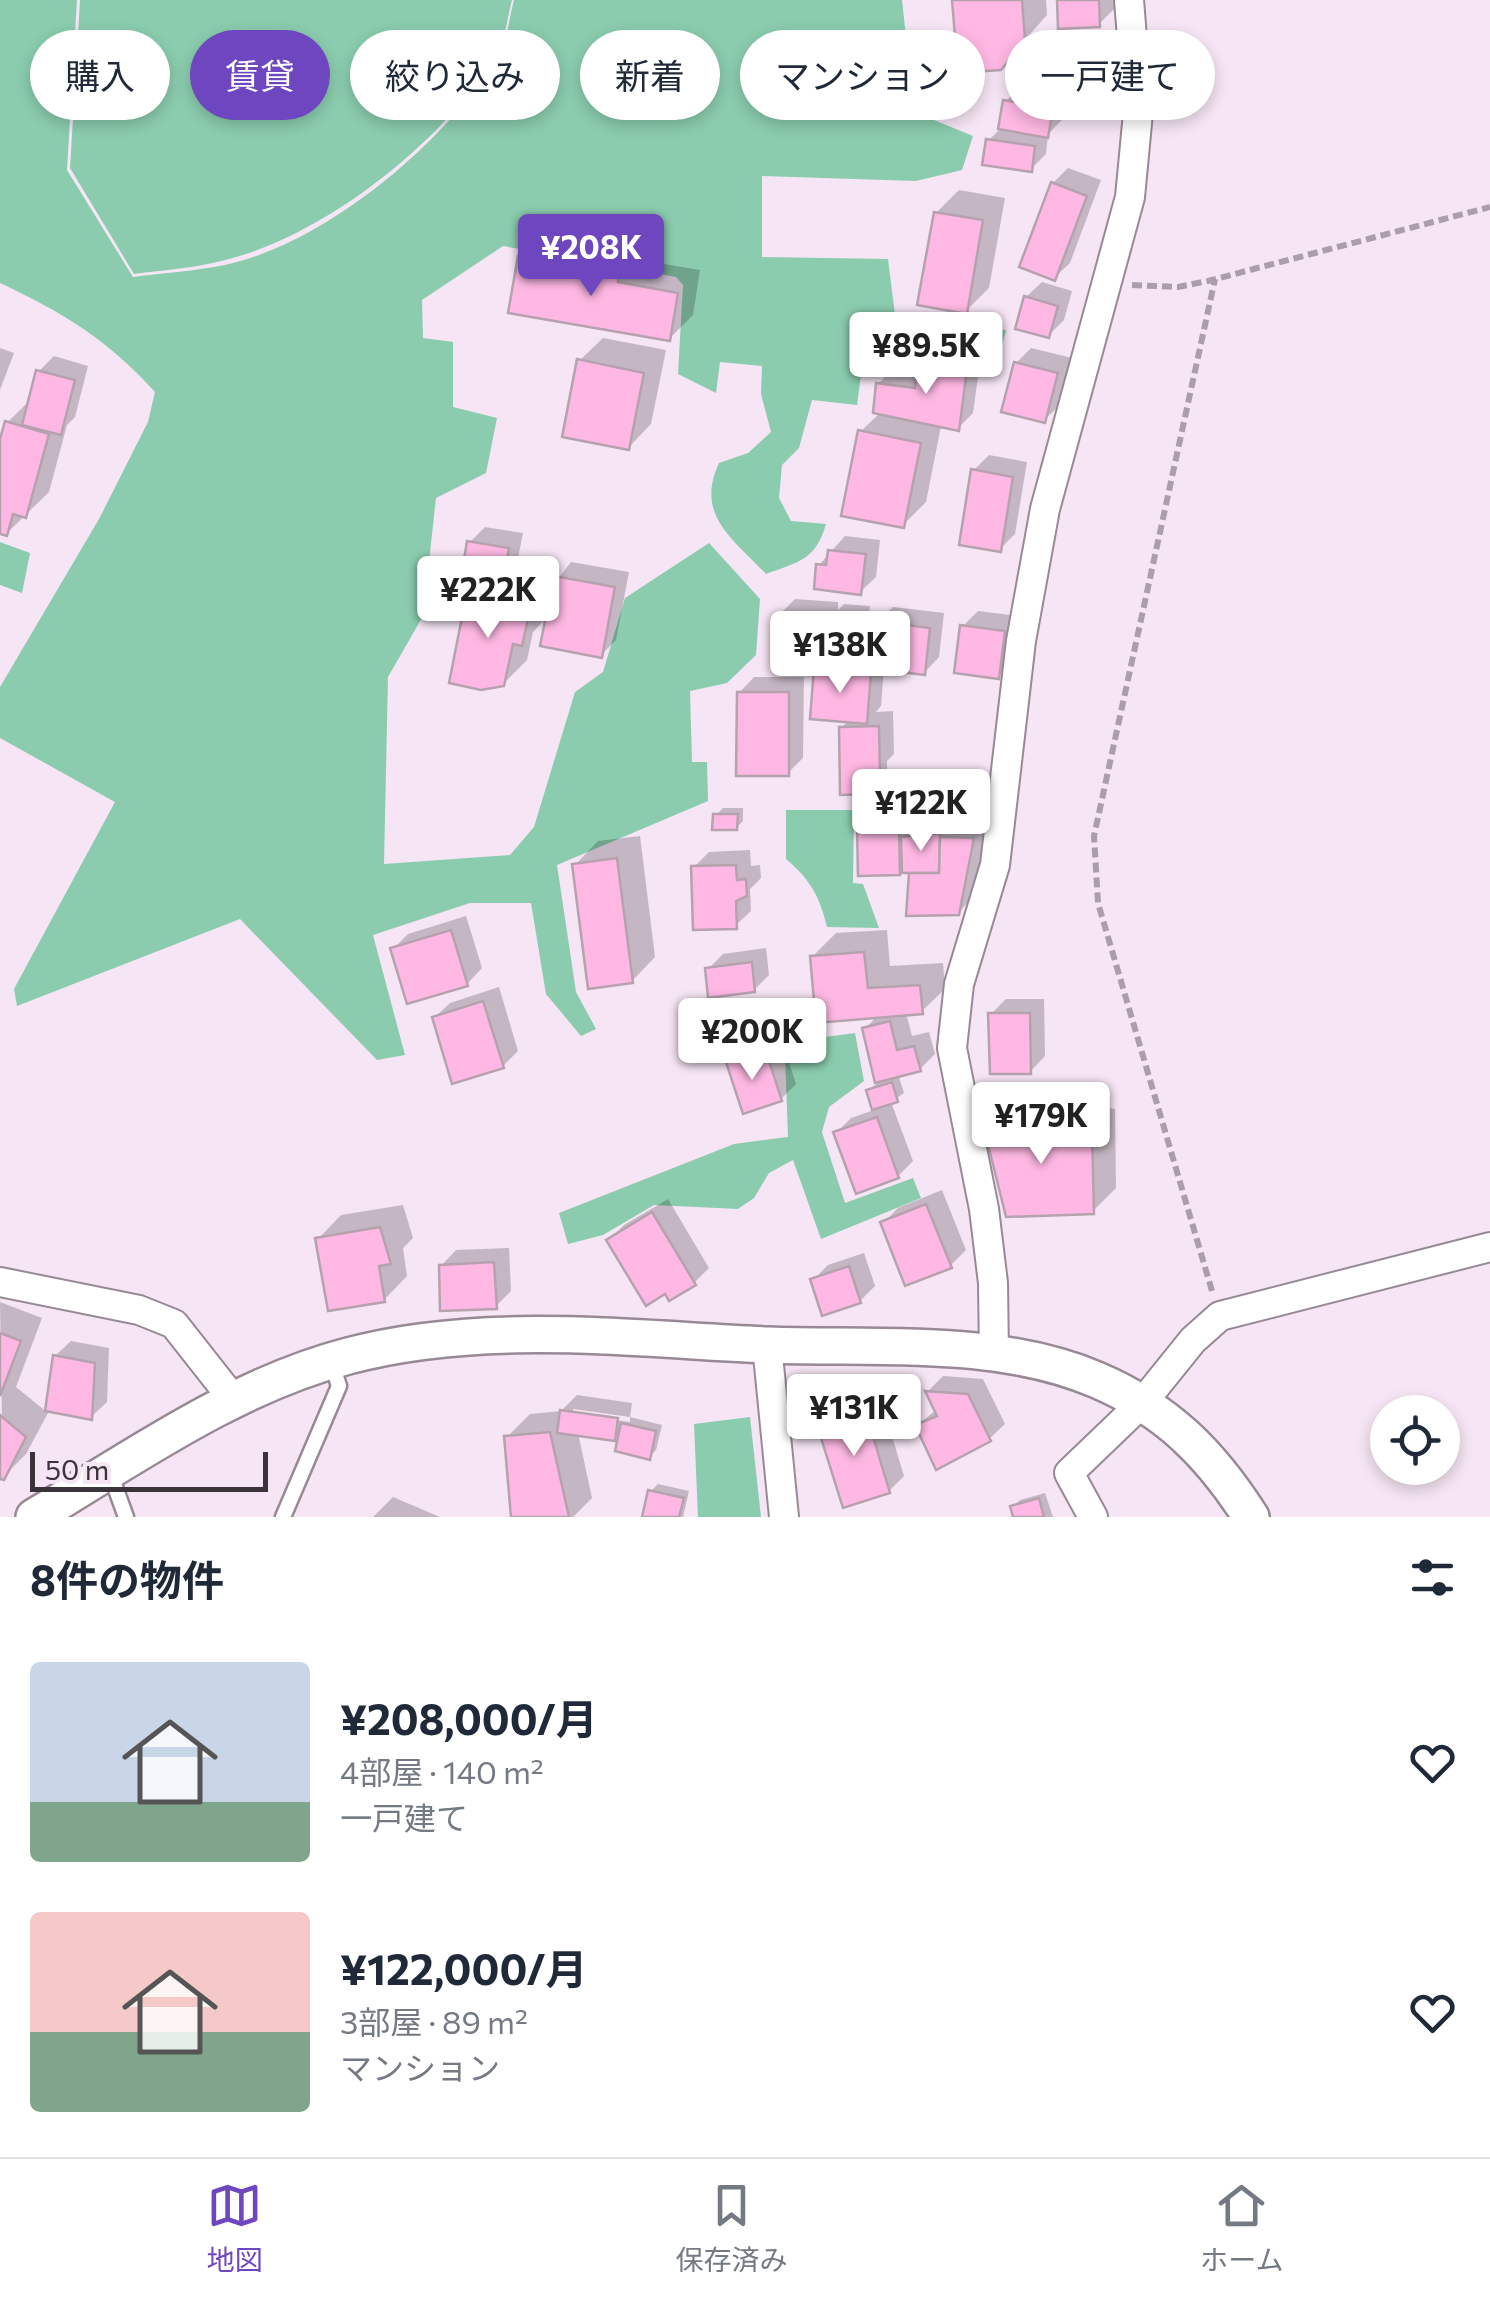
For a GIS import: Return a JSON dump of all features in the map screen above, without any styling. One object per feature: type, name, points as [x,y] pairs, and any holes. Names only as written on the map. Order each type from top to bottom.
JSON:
[{"type":"street","points":[[994,1355],[993,1282],[984,1209],[952,1048],[959,984],[995,865],[1021,641],[1045,509],[1078,378],[1110,283],[1130,197],[1138,113],[1128,0]]},
{"type":"street","points":[[1093,1517],[1069,1473],[1142,1402],[1193,1340],[1220,1316],[1490,1247]]},
{"type":"street","points":[[0,1282],[139,1310],[174,1324],[233,1399]]},
{"type":"street","points":[[34,1517],[233,1399],[330,1361],[406,1342],[464,1336],[767,1344],[1035,1360],[1093,1378],[1142,1402],[1192,1442],[1225,1478],[1252,1517]]},
{"type":"street","points":[[767,1344],[784,1517]]},
{"type":"lane","points":[[283,1517],[338,1386],[330,1361]]},
{"type":"lane","points":[[110,1472],[126,1517]]},
{"type":"path","points":[[1110,283],[1178,288],[1490,207]]},
{"type":"path","points":[[1215,278],[1094,836],[1093,871],[1098,904],[1220,1316]]},
{"type":"green space","points":[[0,0],[77,0],[75,30],[30,30],[30,120],[70,120],[67,170],[133,277],[225,265],[302,236],[378,186],[450,120],[560,120],[560,30],[507,30],[514,0],[902,0],[905,30],[740,30],[740,120],[934,120],[973,136],[962,170],[916,181],[762,176],[762,257],[888,259],[895,315],[1006,330],[1001,349],[895,334],[890,377],[861,375],[857,405],[812,400],[799,448],[782,465],[779,498],[791,521],[826,524],[817,545],[804,558],[766,574],[730,537],[714,511],[711,497],[719,463],[748,453],[771,432],[761,394],[762,366],[720,362],[716,393],[678,374],[683,285],[676,277],[503,246],[422,300],[423,338],[453,342],[453,407],[497,418],[486,473],[436,498],[423,616],[388,677],[384,864],[510,855],[534,827],[575,692],[603,672],[625,598],[709,543],[760,599],[756,655],[727,683],[690,691],[692,762],[707,762],[708,801],[557,865],[576,992],[596,1029],[581,1036],[546,994],[531,903],[470,903],[373,935],[405,1055],[377,1060],[240,919],[17,1006],[14,989],[115,802],[0,738],[0,687],[99,519],[148,422],[155,392],[84,329],[0,283]]},
{"type":"green space","points":[[80,0],[512,0],[505,30],[350,30],[350,120],[444,122],[376,182],[301,230],[263,248],[214,263],[134,274],[70,168],[73,120],[170,120],[170,30],[78,30]]},
{"type":"green space","points":[[0,542],[30,553],[22,593],[0,585]]},
{"type":"green space","points":[[786,810],[854,810],[853,883],[863,884],[879,928],[827,927],[813,889],[786,859]]},
{"type":"green space","points":[[855,1033],[864,1081],[829,1107],[822,1132],[845,1203],[913,1178],[921,1198],[821,1239],[793,1160],[769,1173],[754,1198],[738,1209],[654,1205],[603,1235],[568,1244],[559,1213],[734,1144],[788,1137],[785,1054],[803,1040]]},
{"type":"green space","points":[[750,1417],[761,1517],[698,1517],[694,1424]]},
{"type":"building","points":[[952,0],[1022,0],[1024,30],[1005,30],[1005,65],[1001,70],[985,71],[985,30],[954,30]]},
{"type":"building","points":[[1057,0],[1099,0],[1100,27],[1058,29]]},
{"type":"building","points":[[1003,100],[1005,120],[1051,120],[1048,138],[998,129]]},
{"type":"building","points":[[986,139],[1035,146],[1032,172],[982,165]]},
{"type":"building","points":[[1051,182],[1087,196],[1055,281],[1019,267]]},
{"type":"building","points":[[934,212],[983,220],[967,314],[917,305]]},
{"type":"building","points":[[518,256],[619,273],[618,282],[678,293],[670,341],[508,313]]},
{"type":"building","points":[[1024,296],[1058,306],[1049,338],[1015,329]]},
{"type":"building","points":[[577,359],[644,373],[629,450],[562,437]]},
{"type":"building","points":[[917,362],[967,369],[959,431],[873,413],[876,383],[915,388]]},
{"type":"building","points":[[1014,362],[1058,373],[1045,423],[1001,412]]},
{"type":"building","points":[[36,370],[75,380],[61,435],[22,425]]},
{"type":"building","points":[[5,421],[49,434],[26,518],[13,514],[7,536],[0,534],[0,439]]},
{"type":"building","points":[[858,430],[921,443],[904,528],[841,516]]},
{"type":"building","points":[[971,469],[1013,477],[1001,552],[959,545]]},
{"type":"building","points":[[467,541],[509,548],[503,581],[462,573]]},
{"type":"building","points":[[828,550],[866,554],[861,595],[814,589],[816,564],[826,565]]},
{"type":"building","points":[[554,576],[615,587],[602,658],[540,646]]},
{"type":"building","points":[[467,592],[531,605],[522,646],[513,644],[504,686],[481,690],[449,683]]},
{"type":"building","points":[[778,613],[824,617],[820,664],[775,660]]},
{"type":"building","points":[[827,618],[856,621],[851,666],[822,663]]},
{"type":"building","points":[[876,621],[930,628],[925,675],[870,668]]},
{"type":"building","points":[[960,625],[1005,631],[999,679],[954,673]]},
{"type":"building","points":[[814,668],[871,673],[867,724],[810,719]]},
{"type":"building","points":[[737,692],[789,692],[789,776],[736,776]]},
{"type":"building","points":[[879,726],[880,771],[872,771],[873,794],[840,795],[839,727]]},
{"type":"building","points":[[713,814],[738,814],[737,830],[712,830]]},
{"type":"building","points":[[899,826],[900,875],[858,876],[857,827]]},
{"type":"building","points":[[940,833],[939,873],[902,873],[901,837]]},
{"type":"building","points":[[940,837],[974,838],[959,915],[906,916],[909,873],[939,873]]},
{"type":"building","points":[[617,858],[633,983],[588,989],[572,864]]},
{"type":"building","points":[[736,865],[737,880],[746,879],[747,896],[736,901],[737,929],[693,930],[691,866]]},
{"type":"building","points":[[451,930],[468,986],[407,1004],[390,948]]},
{"type":"building","points":[[864,952],[868,988],[920,985],[923,1014],[816,1023],[810,956]]},
{"type":"building","points":[[752,962],[755,992],[708,998],[705,968]]},
{"type":"building","points":[[483,1001],[504,1068],[452,1084],[432,1017]]},
{"type":"building","points":[[988,1013],[1030,1013],[1031,1074],[990,1074]]},
{"type":"building","points":[[890,1021],[897,1050],[914,1046],[921,1071],[875,1083],[862,1028]]},
{"type":"building","points":[[733,1050],[754,1065],[769,1061],[782,1101],[743,1114],[723,1053]]},
{"type":"building","points":[[892,1082],[898,1102],[872,1110],[866,1090]]},
{"type":"building","points":[[999,1115],[1092,1131],[1094,1214],[1006,1217],[982,1120]]},
{"type":"building","points":[[877,1117],[899,1178],[856,1194],[833,1132]]},
{"type":"building","points":[[926,1204],[952,1268],[905,1286],[880,1222]]},
{"type":"building","points":[[652,1212],[696,1285],[669,1301],[665,1294],[646,1306],[606,1240]]},
{"type":"building","points":[[380,1227],[391,1264],[379,1266],[385,1302],[328,1311],[315,1238]]},
{"type":"building","points":[[494,1262],[497,1309],[440,1311],[439,1265]]},
{"type":"building","points":[[849,1266],[861,1303],[822,1316],[810,1279]]},
{"type":"building","points":[[0,1333],[21,1341],[0,1396]]},
{"type":"building","points":[[53,1355],[95,1363],[92,1420],[45,1411]]},
{"type":"building","points":[[925,1391],[968,1394],[991,1441],[936,1470],[915,1425],[937,1416]]},
{"type":"building","points":[[560,1410],[618,1418],[615,1441],[557,1433]]},
{"type":"building","points":[[865,1410],[890,1493],[843,1508],[817,1425]]},
{"type":"building","points":[[0,1415],[26,1437],[4,1480],[0,1479]]},
{"type":"building","points":[[621,1423],[656,1431],[650,1460],[615,1451]]},
{"type":"building","points":[[550,1432],[569,1517],[511,1517],[504,1436]]},
{"type":"building","points":[[648,1490],[684,1498],[679,1517],[642,1517]]},
{"type":"building","points":[[1039,1498],[1044,1517],[1013,1517],[1010,1506]]}]
